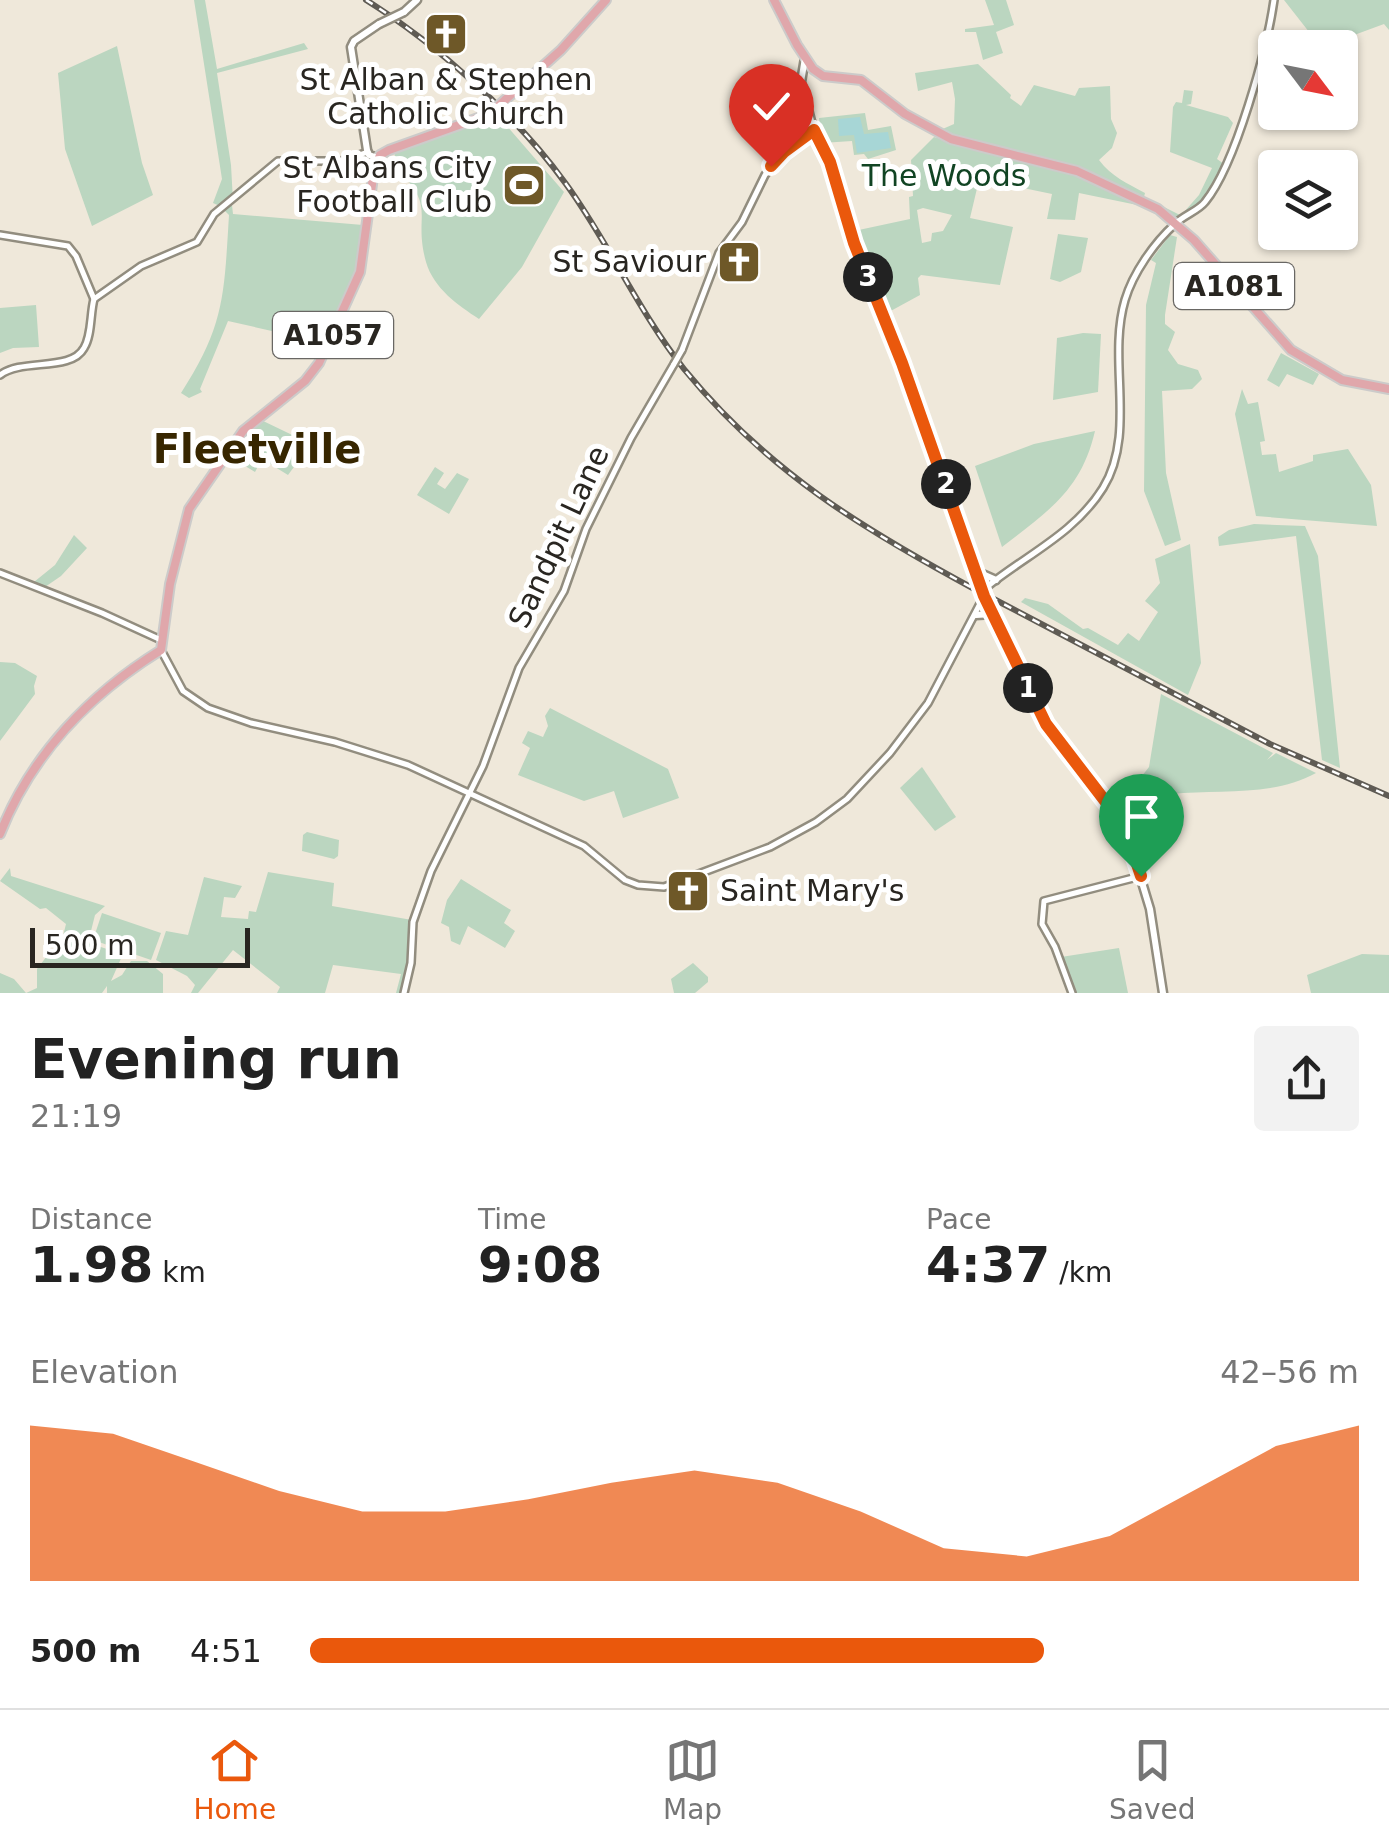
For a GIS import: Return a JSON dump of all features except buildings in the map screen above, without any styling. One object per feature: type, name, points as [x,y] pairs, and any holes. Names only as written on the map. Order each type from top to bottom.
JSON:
[{"type":"main road","points":[[417,0],[404,12],[352,42],[368,152],[378,158],[388,150],[494,110],[561,50],[606,0]]},
{"type":"main road","points":[[774,0],[816,72]]},
{"type":"main road","points":[[805,58],[801,84],[814,130],[830,162],[854,243],[902,363],[974,567],[989,584]]},
{"type":"main road","points":[[802,74],[816,72]]},
{"type":"main road","name":"A1081","points":[[816,72],[827,78],[861,80],[906,114],[951,139],[1062,167],[1111,184],[1158,209],[1176,223],[1291,350],[1342,380],[1389,390]]},
{"type":"main road","name":"A1057","points":[[161,645],[189,509],[248,425],[305,381],[317,366],[351,297],[360,272],[378,158]]},
{"type":"main road","points":[[974,567],[989,584]]},
{"type":"main road","points":[[989,584],[984,598],[1046,724],[1112,810],[1131,846],[1154,926],[1163,993]]},
{"type":"main road","points":[[976,614],[993,614]]},
{"type":"main road","points":[[0,834],[12,803],[64,730],[161,645]]},
{"type":"street","points":[[0,573],[114,618],[161,645],[183,691],[208,708],[250,723],[378,754],[584,846],[625,880],[638,885],[664,887],[789,838],[856,790],[890,753],[928,703],[989,584],[1074,524],[1106,482],[1119,436],[1118,370],[1125,300],[1140,268],[1176,223],[1206,201],[1231,154],[1274,0]]},
{"type":"street","name":"Sandpit Lane","points":[[404,993],[416,912],[439,852],[471,793],[519,668],[564,592],[586,529],[605,490],[682,350],[719,254],[742,222],[765,174],[784,152],[814,130]]},
{"type":"street","points":[[94,300],[141,266],[196,242],[214,214],[278,162],[336,161],[368,152]]},
{"type":"street","points":[[0,236],[68,246],[94,300],[87,342],[76,356],[14,366],[0,374]]},
{"type":"street","points":[[1072,993],[1042,924],[1044,901],[1141,876]]},
{"type":"green space","points":[[194,0],[205,0],[217,69],[304,43],[308,49],[217,73],[233,201],[222,207],[213,203],[222,179]]},
{"type":"green space","points":[[985,0],[1006,0],[1014,25],[996,32],[1003,53],[983,60],[976,32],[965,29],[994,25]]},
{"type":"green space","points":[[1284,0],[1389,0],[1389,30],[1384,24],[1358,34],[1358,30],[1308,30]]},
{"type":"green space","points":[[117,46],[142,163],[153,195],[92,226],[65,149],[58,73]]},
{"type":"green space","name":"The Woods","points":[[978,64],[1021,106],[1034,85],[1075,96],[1079,88],[1110,86],[1111,119],[1117,133],[1112,148],[1099,160],[1145,193],[1144,197],[1182,216],[1175,217],[1111,184],[938,131],[954,124],[952,82],[918,91],[915,73]]},
{"type":"green space","points":[[1184,90],[1193,91],[1191,104],[1186,105],[1228,117],[1233,123],[1217,159],[1224,164],[1207,197],[1187,213],[1184,212],[1199,195],[1212,168],[1170,152],[1173,107],[1176,102],[1182,103]]},
{"type":"green space","points":[[494,111],[564,192],[522,267],[479,319],[448,295],[430,272],[422,245],[420,201],[391,163],[395,155],[392,151]]},
{"type":"green space","points":[[865,113],[868,130],[891,126],[896,150],[868,159],[864,154],[854,155],[852,141],[822,143],[816,131],[820,129],[819,118]]},
{"type":"green space","points":[[934,137],[1006,158],[1001,184],[979,180],[970,218],[1013,227],[1000,285],[921,275],[920,295],[887,313],[854,231],[910,219],[911,160]],"holes":[[[917,210],[952,215],[943,231],[932,233],[931,241],[922,243]]]},
{"type":"green space","name":"The Woods","points":[[1013,157],[1070,171],[1144,204],[1079,193],[1075,220],[1047,219],[1052,194],[1004,184]]},
{"type":"green space","points":[[232,205],[233,214],[363,225],[353,287],[325,343],[228,321],[202,392],[189,398],[181,393],[206,348],[220,308],[229,215],[224,210]]},
{"type":"green space","points":[[1058,234],[1088,238],[1081,272],[1060,282],[1050,279]]},
{"type":"green space","points":[[1170,235],[1177,237],[1165,315],[1165,324],[1175,332],[1168,350],[1178,364],[1198,370],[1202,379],[1192,389],[1162,391],[1166,473],[1181,540],[1165,546],[1144,491],[1146,305],[1156,263],[1151,260]]},
{"type":"green space","points":[[36,305],[39,347],[0,353],[0,308]]},
{"type":"green space","points":[[1101,334],[1098,392],[1053,400],[1057,338]]},
{"type":"green space","points":[[1281,353],[1319,374],[1313,385],[1287,374],[1279,387],[1267,380]]},
{"type":"green space","points":[[913,367],[959,495],[975,559],[972,560],[908,373]]},
{"type":"green space","points":[[899,375],[903,375],[955,525],[948,522],[939,485]]},
{"type":"green space","points":[[1242,389],[1248,404],[1258,402],[1265,441],[1260,442],[1262,455],[1276,454],[1279,472],[1313,461],[1313,455],[1348,449],[1371,485],[1377,526],[1256,516],[1235,414]]},
{"type":"green space","points":[[259,419],[311,444],[288,475],[262,459],[255,472],[232,458]]},
{"type":"green space","points":[[1095,431],[1072,485],[1002,547],[975,466],[1034,444]]},
{"type":"green space","points":[[435,467],[444,473],[437,484],[445,489],[457,473],[469,479],[449,514],[417,495]]},
{"type":"green space","points":[[1254,524],[1305,526],[1318,556],[1340,768],[1322,760],[1296,536],[1219,546],[1218,537],[1229,530]]},
{"type":"green space","points":[[74,535],[87,548],[45,587],[34,582],[55,565]]},
{"type":"green space","points":[[1190,544],[1201,663],[1188,695],[1021,602],[1025,598],[1048,604],[1083,629],[1118,645],[1128,633],[1139,641],[1158,612],[1145,601],[1160,583],[1155,559]]},
{"type":"green space","points":[[0,662],[15,663],[37,676],[35,694],[0,741]]},
{"type":"green space","points":[[1161,694],[1273,753],[1267,760],[1276,753],[1316,773],[1264,789],[1171,794],[1166,823],[1150,823],[1141,802],[1130,791],[1149,767]]},
{"type":"green space","points":[[550,708],[668,769],[679,798],[623,818],[614,791],[584,801],[518,775],[530,748],[522,743],[528,731],[543,737]]},
{"type":"green space","points":[[922,767],[956,817],[935,831],[900,788]]},
{"type":"green space","points":[[307,832],[339,840],[338,856],[334,859],[302,851],[303,835]]},
{"type":"green space","points":[[10,868],[11,876],[105,906],[95,915],[88,943],[123,954],[111,981],[122,975],[131,961],[147,961],[163,974],[163,993],[107,993],[107,986],[102,993],[26,993],[37,988],[37,969],[50,952],[58,956],[66,924],[0,881]]},
{"type":"green space","points":[[268,872],[334,883],[332,906],[412,920],[410,960],[401,993],[396,993],[401,974],[333,965],[325,993],[277,993],[280,987],[233,950],[198,993],[191,993],[195,985],[187,976],[156,960],[166,931],[188,935],[204,877],[242,886],[235,898],[224,897],[221,917],[248,919],[249,911],[256,912]]},
{"type":"green space","points":[[461,879],[511,910],[504,923],[515,931],[505,948],[468,926],[460,945],[451,941],[449,927],[441,923],[447,900]]},
{"type":"green space","points":[[102,913],[161,933],[151,960],[93,940]]},
{"type":"green space","points":[[1119,948],[1128,993],[1076,993],[1061,957]]},
{"type":"green space","points":[[1362,954],[1389,955],[1389,993],[1311,993],[1307,975]]},
{"type":"green space","points":[[693,963],[708,977],[708,982],[695,993],[674,993],[671,979]]},
{"type":"green space","points":[[0,973],[14,979],[26,993],[0,993]]},
{"type":"water","points":[[860,117],[864,134],[888,132],[891,148],[857,153],[854,135],[839,136],[838,119]]},
{"type":"railway","points":[[366,0],[448,60],[546,158],[582,207],[667,347],[716,406],[749,438],[857,521],[978,591]]},
{"type":"railway","points":[[990,597],[1270,744],[1389,796]]},
{"type":"place","name":"St Alban & Stephen Catholic Church","points":[[446,34]]},
{"type":"place","name":"St Albans City Football Club","points":[[524,185]]},
{"type":"place","name":"St Saviour","points":[[739,262]]},
{"type":"place","name":"Saint Mary's","points":[[688,891]]},
{"type":"district","name":"Fleetville","points":[[257,449]]},
{"type":"route","points":[[771,166],[814,130],[830,162],[854,243],[902,363],[984,596],[1046,724],[1112,810],[1141,876]]}]
